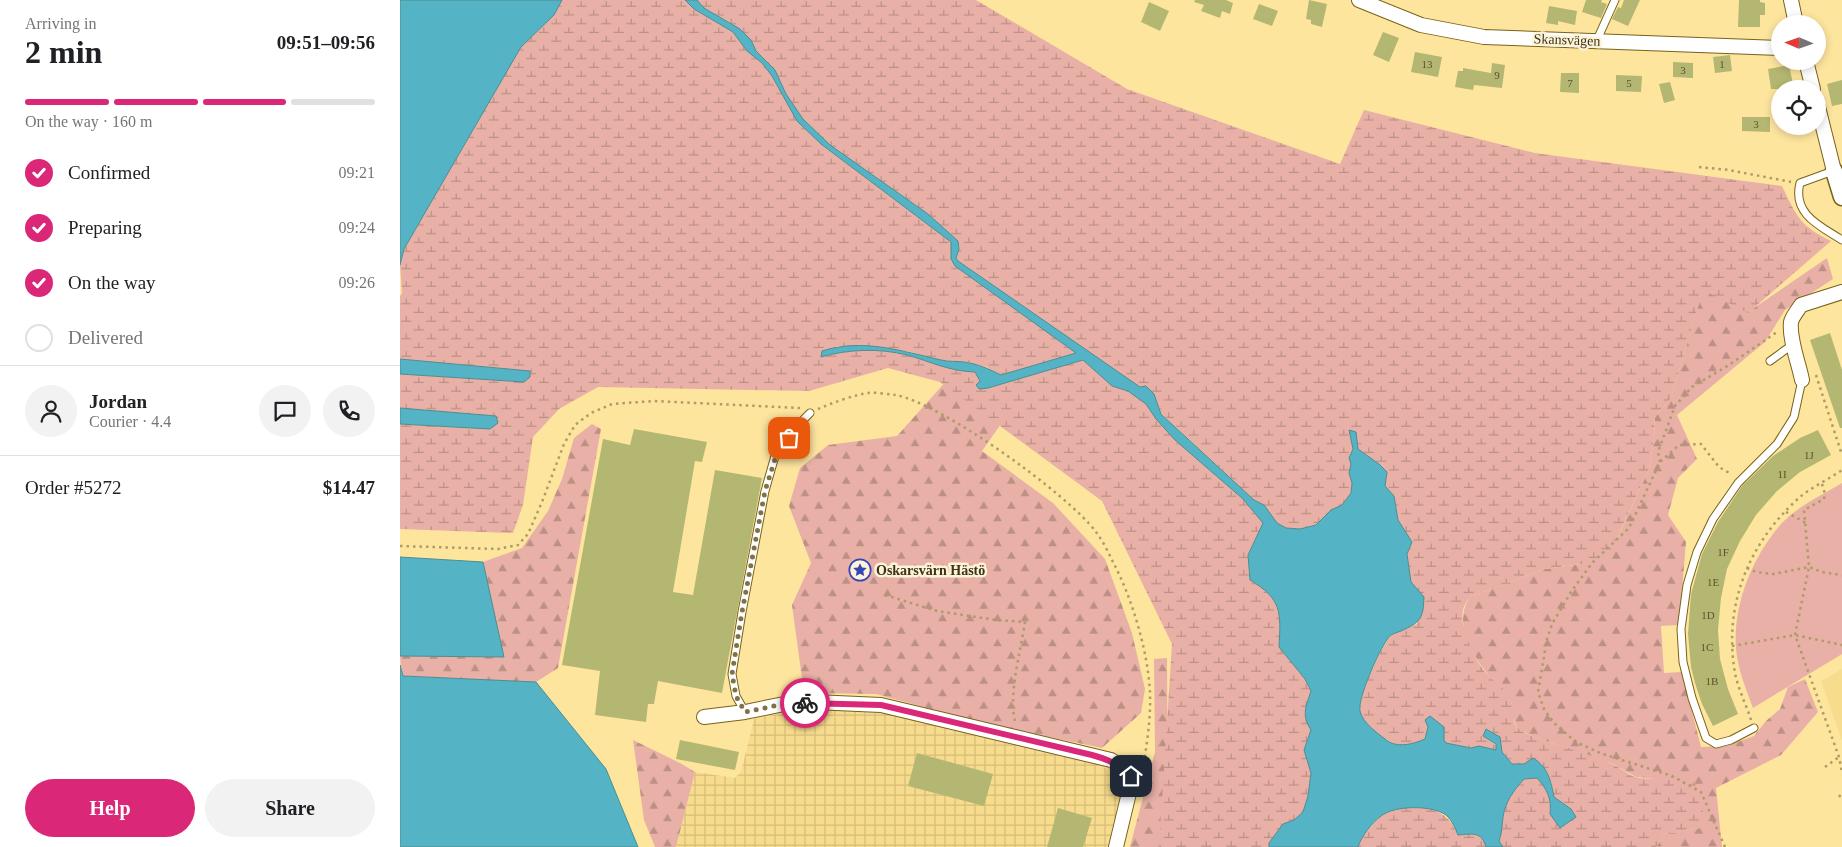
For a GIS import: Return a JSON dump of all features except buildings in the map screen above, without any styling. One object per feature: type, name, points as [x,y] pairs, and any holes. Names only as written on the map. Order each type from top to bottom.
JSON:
[{"type":"street","name":"Skansvägen","points":[[1359,0],[1421,25],[1484,37],[1771,48]]},
{"type":"street","points":[[1791,0],[1794,15]]},
{"type":"street","points":[[1825,135],[1841,191]]},
{"type":"street","points":[[1802,380],[1797,356],[1792,345],[1791,321],[1801,305],[1842,292]]},
{"type":"street","points":[[704,717],[745,712],[784,704],[814,702],[881,705],[1111,760],[1121,766],[1131,776],[1116,847]]},
{"type":"lane","points":[[1596,42],[1615,0]]},
{"type":"lane","points":[[1834,171],[1800,183],[1797,192],[1804,212],[1814,222],[1842,240]]},
{"type":"lane","points":[[1770,361],[1792,345]]},
{"type":"lane","points":[[1754,728],[1731,740],[1716,744],[1706,738],[1692,698],[1684,662],[1681,629],[1687,585],[1697,552],[1713,519],[1741,480],[1778,444],[1794,417],[1802,380]]},
{"type":"lane","points":[[745,712],[736,696],[732,674],[765,491],[776,456],[810,413]]},
{"type":"path","points":[[1699,167],[1729,170],[1800,183]]},
{"type":"path","points":[[1660,462],[1658,452],[1675,406],[1692,387],[1729,365],[1791,321]]},
{"type":"path","points":[[1814,369],[1842,455]]},
{"type":"path","points":[[400,546],[498,549],[518,545],[528,534],[564,444],[575,424],[591,413],[612,404],[654,401],[715,403],[799,407],[810,413],[823,407],[869,393],[897,395],[926,405],[975,435],[1059,494],[1096,532],[1117,571],[1130,602],[1143,648],[1150,692],[1149,727],[1143,771]]},
{"type":"path","points":[[1725,847],[1701,792],[1672,776],[1600,753],[1576,742],[1549,716],[1544,709],[1538,692],[1546,639],[1552,624],[1570,592],[1592,563],[1629,528],[1660,462],[1679,445],[1701,444],[1718,467],[1741,480]]},
{"type":"path","points":[[1754,728],[1735,674],[1732,646],[1733,617],[1738,590],[1763,538],[1801,496],[1842,470]]},
{"type":"path","points":[[1822,484],[1825,494],[1824,499],[1804,510],[1808,567],[1795,635],[1839,757],[1842,772]]},
{"type":"path","points":[[1786,512],[1806,523]]},
{"type":"path","points":[[1747,568],[1756,572],[1773,574],[1808,567],[1822,572],[1842,575]]},
{"type":"path","points":[[885,595],[937,611],[996,620],[1025,622],[1013,700],[1013,716],[1020,738]]},
{"type":"path","points":[[1732,646],[1795,635],[1842,645]]},
{"type":"path","points":[[1825,766],[1839,757]]},
{"type":"path","points":[[1839,797],[1842,793]]},
{"type":"shaded area","points":[[1842,669],[1842,741],[1821,681]]},
{"type":"shaded area","points":[[800,709],[873,710],[1084,760],[1116,772],[1124,785],[1108,847],[676,847],[695,772],[735,778],[741,772],[754,719]]},
{"type":"green space","points":[[562,0],[685,0],[694,9],[733,32],[747,51],[762,63],[772,76],[797,121],[821,144],[951,242],[951,259],[955,266],[1077,353],[1001,375],[986,367],[966,362],[943,361],[907,351],[837,346],[822,357],[864,350],[886,351],[907,355],[948,368],[975,372],[980,381],[980,389],[1083,360],[1112,386],[1128,391],[1146,404],[1156,419],[1175,440],[1243,499],[1263,523],[1248,555],[1250,580],[1261,587],[1274,600],[1280,624],[1279,647],[1305,679],[1311,691],[1305,715],[1311,730],[1304,750],[1311,773],[1308,796],[1303,812],[1294,820],[1283,824],[1269,843],[1269,847],[1159,847],[1172,644],[1102,501],[940,382],[888,368],[809,391],[598,387],[559,409],[533,437],[523,505],[513,533],[400,529],[400,424],[490,429],[495,416],[400,408],[400,374],[524,382],[530,377],[529,371],[400,359],[400,296],[402,293],[400,265],[404,249],[521,47],[554,15]]},
{"type":"green space","points":[[697,0],[976,0],[1127,89],[1340,164],[1364,110],[1535,153],[1782,186],[1800,220],[1812,230],[1831,241],[1748,313],[1703,290],[1671,398],[1655,417],[1654,439],[1649,469],[1613,547],[1607,553],[1582,564],[1545,569],[1470,597],[1463,610],[1462,617],[1466,634],[1477,660],[1486,673],[1510,698],[1514,722],[1519,729],[1526,734],[1615,765],[1635,777],[1690,780],[1695,784],[1701,800],[1703,819],[1701,828],[1665,834],[1656,847],[1503,847],[1499,841],[1504,812],[1510,796],[1524,779],[1537,778],[1541,782],[1549,799],[1550,814],[1571,809],[1554,797],[1551,781],[1524,764],[1512,764],[1502,752],[1500,737],[1487,729],[1483,736],[1496,745],[1497,750],[1479,746],[1471,748],[1446,743],[1428,727],[1425,739],[1407,746],[1393,743],[1379,735],[1367,724],[1360,711],[1366,685],[1386,643],[1395,633],[1417,624],[1407,554],[1412,542],[1398,520],[1394,496],[1385,486],[1379,464],[1358,449],[1349,431],[1353,449],[1349,458],[1351,464],[1349,473],[1352,483],[1351,493],[1342,505],[1331,510],[1316,525],[1300,529],[1286,528],[1277,524],[1264,505],[1254,500],[1161,413],[1154,394],[1146,386],[1140,388],[958,261],[956,258],[959,249],[958,241],[928,214],[830,145],[803,119],[786,94],[775,70],[756,51],[751,40],[740,29],[704,8]]},
{"type":"green space","points":[[1827,258],[1833,279],[1785,310],[1765,342],[1677,415],[1697,459],[1678,478],[1668,515],[1686,542],[1679,625],[1661,626],[1664,673],[1682,672],[1701,747],[1726,746],[1754,736],[1766,721],[1780,709],[1788,687],[1805,679],[1818,712],[1781,755],[1716,788],[1722,847],[1656,847],[1665,834],[1700,828],[1678,778],[1636,777],[1613,764],[1534,737],[1518,729],[1511,713],[1512,703],[1483,668],[1467,639],[1463,625],[1464,611],[1470,597],[1545,569],[1582,564],[1618,537],[1649,469],[1654,439],[1655,417],[1671,398],[1703,289],[1748,312]]},
{"type":"green space","points":[[948,379],[1001,424],[982,451],[1053,503],[1105,559],[1132,633],[1145,689],[1141,713],[1102,748],[982,723],[876,694],[804,693],[792,605],[811,563],[789,506],[800,468],[828,445],[897,436]]},
{"type":"green space","points":[[592,424],[601,429],[558,668],[536,682],[402,676],[400,656],[504,657],[483,562],[522,548],[548,511],[562,479],[574,438]]},
{"type":"green space","points":[[1842,483],[1842,654],[1753,708],[1740,672],[1736,649],[1736,632],[1741,598],[1753,566],[1771,536],[1788,517]]},
{"type":"green space","points":[[1167,658],[1168,790],[1190,847],[1130,847],[1155,752],[1154,659]]},
{"type":"green space","points":[[633,740],[695,772],[676,847],[655,847],[644,820]]},
{"type":"green space","points":[[1427,807],[1446,817],[1458,835],[1472,834],[1479,836],[1486,847],[1358,847],[1361,838],[1382,814],[1401,808]]},
{"type":"water","points":[[400,0],[562,0],[554,15],[521,47],[404,249],[400,265]]},
{"type":"water","points":[[685,0],[697,0],[704,8],[740,29],[751,40],[756,51],[775,70],[786,94],[803,119],[830,145],[928,214],[958,241],[959,249],[956,258],[958,261],[1140,387],[1146,386],[1154,394],[1161,414],[1254,500],[1264,505],[1277,523],[1286,528],[1300,529],[1316,525],[1331,510],[1342,505],[1351,493],[1352,483],[1349,473],[1351,464],[1349,458],[1353,449],[1349,430],[1356,432],[1358,449],[1387,472],[1385,486],[1394,496],[1398,520],[1412,542],[1407,554],[1411,582],[1424,597],[1420,619],[1413,625],[1391,635],[1370,672],[1360,705],[1360,711],[1364,719],[1370,727],[1385,739],[1400,745],[1425,739],[1428,727],[1425,720],[1430,716],[1444,727],[1444,740],[1446,743],[1471,748],[1479,746],[1496,750],[1496,744],[1483,736],[1486,729],[1500,737],[1502,752],[1512,764],[1524,764],[1533,758],[1538,762],[1548,775],[1554,797],[1571,809],[1576,817],[1560,828],[1550,814],[1548,794],[1544,786],[1537,778],[1524,779],[1510,796],[1504,812],[1499,841],[1503,847],[1486,847],[1482,838],[1476,835],[1458,835],[1452,822],[1446,815],[1440,812],[1423,808],[1404,808],[1387,812],[1381,816],[1362,838],[1358,847],[1269,847],[1269,843],[1283,824],[1294,820],[1303,812],[1308,796],[1311,773],[1304,750],[1311,730],[1305,715],[1311,691],[1305,679],[1279,647],[1280,624],[1274,600],[1261,587],[1250,580],[1248,555],[1263,523],[1243,499],[1175,440],[1156,419],[1146,404],[1128,391],[1112,386],[1083,360],[979,389],[976,385],[980,381],[975,372],[948,368],[907,355],[886,351],[864,350],[842,352],[821,357],[822,351],[837,347],[882,347],[944,361],[969,363],[1001,375],[1076,353],[955,266],[951,259],[951,242],[821,144],[797,121],[772,76],[762,63],[747,51],[733,32],[694,9]]},
{"type":"water","points":[[400,359],[530,371],[530,377],[524,382],[400,374]]},
{"type":"water","points":[[400,408],[496,416],[498,423],[490,429],[400,424]]},
{"type":"water","points":[[400,557],[483,562],[504,657],[400,656]]},
{"type":"water","points":[[400,665],[403,676],[536,682],[606,769],[638,847],[400,847]]},
{"type":"way so far","points":[[789,438],[776,456],[765,491],[732,674],[736,696],[745,712],[784,704],[805,703]]},
{"type":"place","name":"Oskarsvärn Hästö","points":[[860,570]]},
{"type":"route","points":[[805,703],[881,705],[1111,760],[1121,766],[1131,776]]}]
